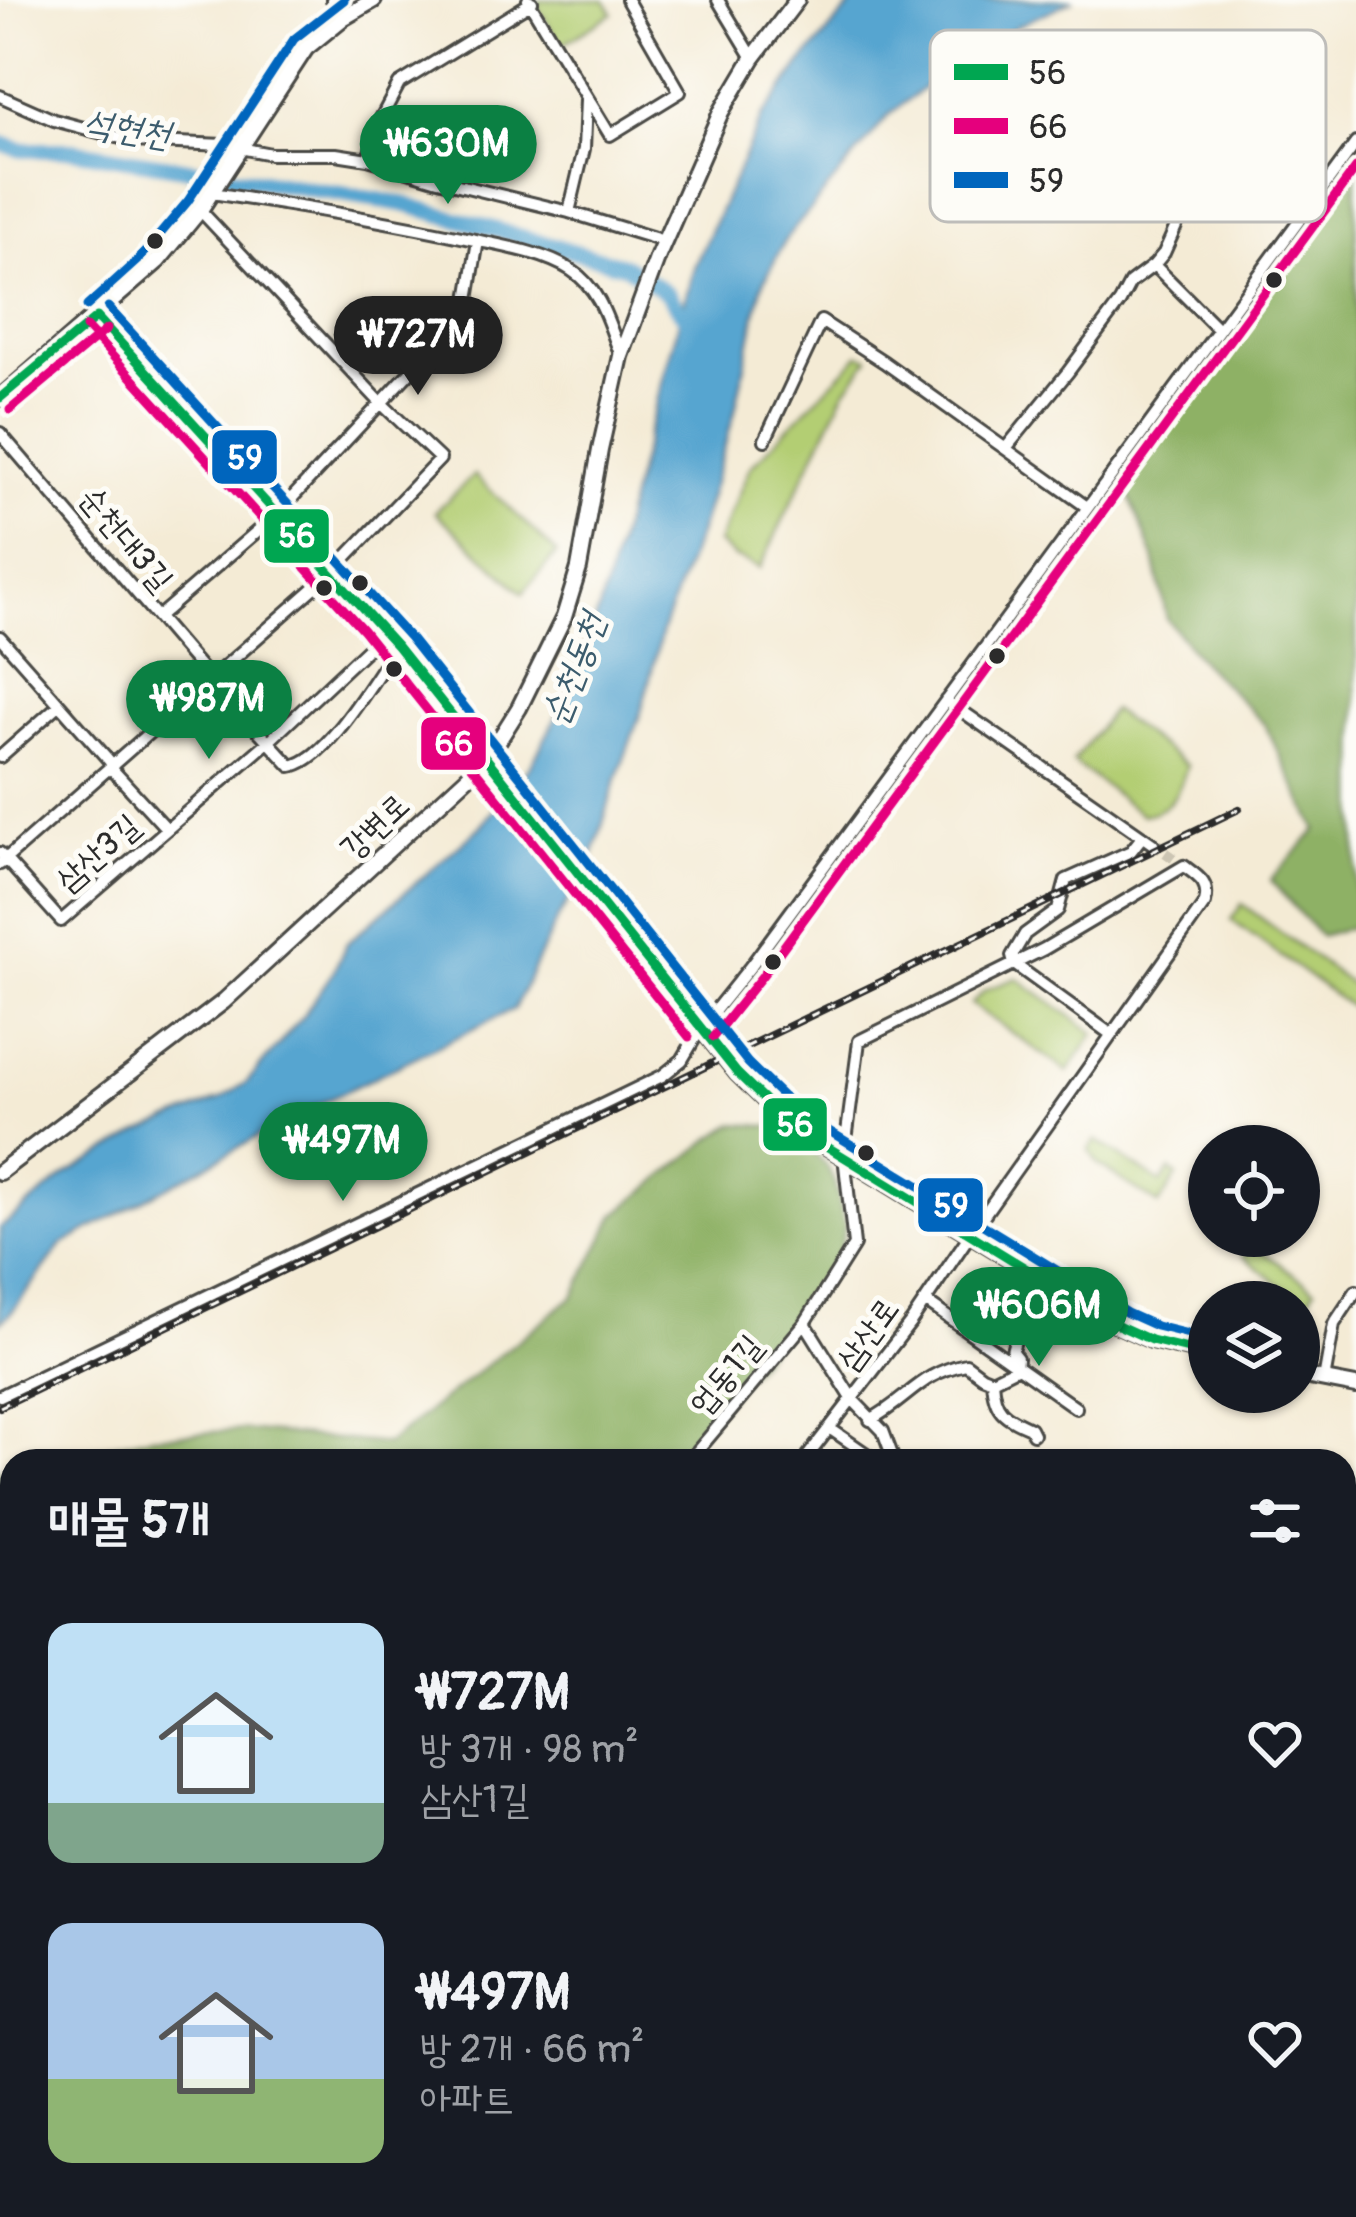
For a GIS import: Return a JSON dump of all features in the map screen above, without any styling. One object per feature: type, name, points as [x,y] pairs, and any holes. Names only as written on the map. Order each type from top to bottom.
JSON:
[{"type":"main road","points":[[0,398],[151,268],[200,210],[306,48],[374,0]]},
{"type":"main road","points":[[661,248],[708,138],[753,58],[797,0]]},
{"type":"main road","name":"강변로","points":[[0,1172],[223,1002],[487,759],[519,708],[564,617],[579,568],[621,356],[661,248]]},
{"type":"main road","points":[[97,317],[397,646],[737,1073],[772,1107],[814,1138],[1120,1326],[1188,1349]]},
{"type":"main road","points":[[1320,1379],[1356,1386]]},
{"type":"street","points":[[332,0],[343,18]]},
{"type":"street","points":[[368,159],[380,120],[399,84],[531,1],[610,135],[680,92],[627,0]]},
{"type":"street","points":[[718,0],[753,58]]},
{"type":"street","points":[[0,96],[54,120],[143,142],[235,153],[368,159],[569,212],[661,248]]},
{"type":"street","points":[[569,212],[584,149],[586,96]]},
{"type":"street","points":[[1326,182],[1356,142]]},
{"type":"street","points":[[213,191],[524,251],[569,269],[598,298],[621,356]]},
{"type":"street","points":[[2,859],[331,573],[440,459],[381,403],[200,210]]},
{"type":"street","points":[[1006,448],[1068,372],[1130,283],[1154,265],[1178,222]]},
{"type":"street","points":[[0,1396],[662,1076],[682,1060],[1296,222]]},
{"type":"street","points":[[158,617],[277,514],[466,310],[478,241]]},
{"type":"street","points":[[1154,265],[1217,328]]},
{"type":"street","points":[[765,440],[821,321],[1087,506]]},
{"type":"street","name":"순천대3길","points":[[0,433],[291,766],[318,753],[397,646]]},
{"type":"street","name":"삼산3길","points":[[2,859],[61,921],[268,742],[385,632]]},
{"type":"street","points":[[0,637],[167,829]]},
{"type":"street","points":[[946,700],[1147,841],[1066,880],[1058,910],[1020,940],[1012,956],[1014,964],[1112,1035]]},
{"type":"street","points":[[3,750],[59,705]]},
{"type":"street","name":"삼산로","points":[[813,1449],[925,1301],[1204,903],[1205,884],[1180,863],[1014,964]]},
{"type":"street","name":"업동1길","points":[[698,1449],[806,1323],[854,1245],[844,1156],[860,1041],[1014,964]]},
{"type":"street","points":[[870,1420],[920,1382],[953,1367],[966,1364],[992,1380],[1016,1368],[1012,1352],[1022,1299],[1034,1273]]},
{"type":"street","points":[[1324,1380],[1334,1324],[1356,1291]]},
{"type":"street","points":[[925,1301],[1076,1408]]},
{"type":"street","name":"업동1길","points":[[806,1323],[853,1400],[883,1431],[890,1449]]},
{"type":"street","points":[[992,1380],[996,1406],[1033,1433]]},
{"type":"street","points":[[830,1428],[860,1449]]},
{"type":"green space","points":[[541,0],[605,0],[613,13],[561,45],[537,6]]},
{"type":"green space","points":[[1356,170],[1356,926],[1320,936],[1270,880],[1317,830],[1264,724],[1167,619],[1154,558],[1124,482],[1216,354],[1215,347],[1315,222],[1326,222],[1326,208]]},
{"type":"green space","points":[[860,354],[869,358],[844,393],[760,568],[734,557],[718,543],[750,467]]},
{"type":"green space","points":[[474,475],[557,553],[523,593],[435,512]]},
{"type":"green space","points":[[1112,710],[1187,766],[1177,792],[1160,809],[1142,815],[1073,762]]},
{"type":"green space","points":[[1242,904],[1356,988],[1356,1011],[1231,920]]},
{"type":"green space","points":[[1017,978],[1095,1033],[1068,1072],[971,1004],[985,990]]},
{"type":"green space","points":[[734,1124],[771,1126],[812,1151],[834,1181],[845,1225],[839,1256],[822,1285],[686,1449],[94,1449],[151,1436],[245,1430],[387,1444],[574,1296],[615,1215]]},
{"type":"green space","points":[[1096,1140],[1161,1183],[1170,1170],[1177,1176],[1159,1205],[1099,1165],[1089,1150]]},
{"type":"green space","points":[[1244,1257],[1270,1257],[1304,1281],[1275,1281]]},
{"type":"water","points":[[856,0],[1074,0],[1011,30],[930,30],[930,83],[889,115],[785,240],[762,286],[734,415],[594,853],[514,1009],[303,1112],[62,1245],[0,1323],[0,1228],[66,1175],[139,1133],[223,1098],[247,1082],[303,1016],[347,943],[479,828],[531,765],[570,691],[600,607],[694,267],[762,117]]},
{"type":"waterway","name":"석현천","points":[[0,143],[21,150],[72,150],[403,204],[626,266],[667,293],[692,327]]},
{"type":"tunnel","points":[[1153,844],[1176,860]]},
{"type":"railway","points":[[0,1407],[1239,809]]},
{"type":"transit line","name":"59","points":[[87,306],[140,258],[188,201],[294,39],[344,0]]},
{"type":"transit line","name":"66","points":[[1326,209],[1356,168]]},
{"type":"transit line","name":"66","points":[[713,1037],[1316,222]]},
{"type":"transit line","name":"59","points":[[108,307],[409,637],[748,1063],[782,1096],[821,1126],[1127,1313],[1188,1334]]},
{"type":"transit line","name":"56","points":[[97,317],[397,646],[737,1073],[772,1107],[813,1138],[1120,1326],[1188,1349]]},
{"type":"transit line","name":"56","points":[[0,398],[97,317]]},
{"type":"transit line","name":"66","points":[[86,327],[363,630],[689,1037]]},
{"type":"transit line","name":"66","points":[[10,410],[107,329]]},
{"type":"water label","name":"순천동천","points":[[574,669]]}]
